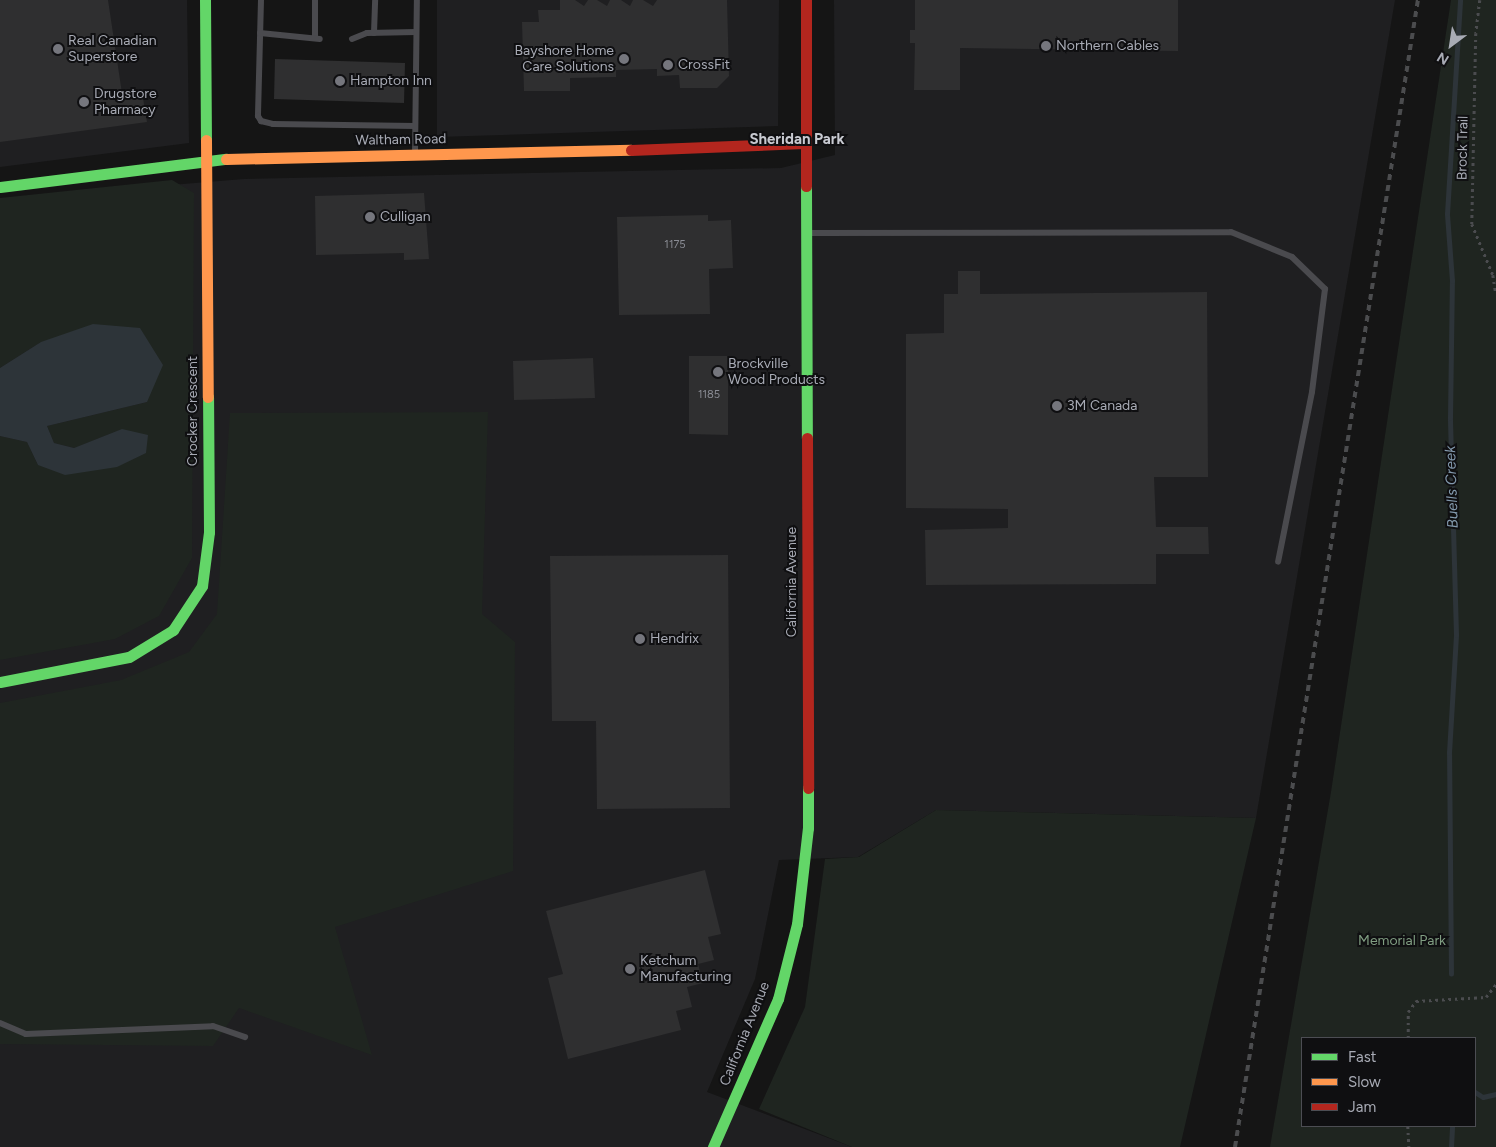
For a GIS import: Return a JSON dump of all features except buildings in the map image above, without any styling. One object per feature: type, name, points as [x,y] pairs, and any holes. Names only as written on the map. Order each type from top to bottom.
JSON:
[{"type":"street","name":"Crocker Crescent","points":[[0,682],[130,656],[173,630],[202,586],[209,532],[205,0]]},
{"type":"street","name":"California Avenue","points":[[713,1147],[778,999],[797,924],[808,828],[804,143],[806,0]]},
{"type":"street","name":"Waltham Road","points":[[0,187],[207,159],[734,148],[804,143]]},
{"type":"lane","points":[[261,0],[258,116],[261,121],[273,124],[415,126]]},
{"type":"lane","points":[[260,33],[317,39],[315,0]]},
{"type":"lane","points":[[374,33],[375,0]]},
{"type":"lane","points":[[415,155],[416,0]]},
{"type":"lane","points":[[352,39],[374,33],[416,32]]},
{"type":"lane","points":[[805,233],[1231,232],[1292,257],[1325,289],[1312,392],[1278,562]]},
{"type":"lane","points":[[0,1023],[26,1034],[214,1026],[245,1037]]},
{"type":"path","name":"Brock Trail","points":[[1480,0],[1476,33],[1472,224],[1493,275],[1496,293]]},
{"type":"path","points":[[1408,1037],[1408,1012],[1416,1001],[1486,997],[1496,984]]},
{"type":"path","points":[[1408,1127],[1409,1147]]},
{"type":"shaded area","points":[[0,0],[187,0],[189,143],[0,167]]},
{"type":"shaded area","points":[[437,0],[779,0],[778,126],[437,137]]},
{"type":"shaded area","points":[[834,0],[1395,0],[1256,818],[936,810],[858,857],[779,860],[755,979],[707,1092],[852,1147],[0,1147],[0,199],[244,179],[781,168],[835,155]]},
{"type":"shaded area","points":[[93,324],[140,328],[163,365],[147,402],[47,426],[54,443],[74,448],[122,429],[148,435],[146,453],[117,467],[65,475],[38,465],[27,442],[0,436],[0,368],[41,342]]},
{"type":"green space","name":"Memorial Park","points":[[1451,0],[1496,0],[1496,1147],[1270,1147],[1331,792]]},
{"type":"green space","points":[[172,180],[194,193],[192,558],[159,616],[115,639],[0,660],[0,436],[27,442],[38,465],[122,429],[75,448],[54,443],[47,426],[147,402],[41,342],[0,368],[0,198]]},
{"type":"green space","points":[[488,412],[482,614],[515,642],[513,871],[335,927],[372,1055],[239,1008],[213,1046],[0,1044],[0,703],[121,680],[189,652],[217,614],[230,413]]},
{"type":"green space","points":[[936,810],[1256,818],[1180,1147],[852,1147],[759,1109],[805,1007],[825,859],[859,857]]},
{"type":"waterway","name":"Buells Creek","points":[[1451,974],[1449,753],[1456,635],[1450,418],[1452,281],[1447,214],[1460,0]]},
{"type":"waterway","points":[[1476,1093],[1483,1097],[1496,1094]]},
{"type":"waterway","name":"Buells Creek","points":[[1451,1147],[1452,1127]]},
{"type":"railway","points":[[1235,1147],[1418,0]]},
{"type":"traffic: fast","points":[[205,0],[206,140]]},
{"type":"traffic: fast","points":[[0,187],[226,159]]},
{"type":"traffic: fast","points":[[806,186],[807,438]]},
{"type":"traffic: fast","points":[[0,682],[129,657],[173,630],[202,586],[209,532],[208,397]]},
{"type":"traffic: fast","points":[[713,1147],[778,999],[797,924],[808,828],[808,788]]},
{"type":"traffic: slow","points":[[206,140],[208,397]]},
{"type":"traffic: slow","points":[[226,159],[631,150]]},
{"type":"traffic: jam","points":[[806,0],[806,186]]},
{"type":"traffic: jam","points":[[631,150],[804,143]]},
{"type":"traffic: jam","points":[[807,438],[808,788]]},
{"type":"place","name":"Northern Cables","points":[[1046,46]]},
{"type":"place","name":"Real Canadian Superstore","points":[[58,49]]},
{"type":"place","name":"Bayshore Home Care Solutions","points":[[624,59]]},
{"type":"place","name":"CrossFit","points":[[668,65]]},
{"type":"place","name":"Hampton Inn","points":[[340,81]]},
{"type":"place","name":"Drugstore Pharmacy","points":[[84,102]]},
{"type":"place","name":"Culligan","points":[[370,217]]},
{"type":"place","name":"Brockville Wood Products","points":[[718,372]]},
{"type":"place","name":"3M Canada","points":[[1057,406]]},
{"type":"place","name":"Hendrix","points":[[640,639]]},
{"type":"place","name":"Ketchum Manufacturing","points":[[630,969]]},
{"type":"district","name":"Sheridan Park","points":[[797,140]]}]
